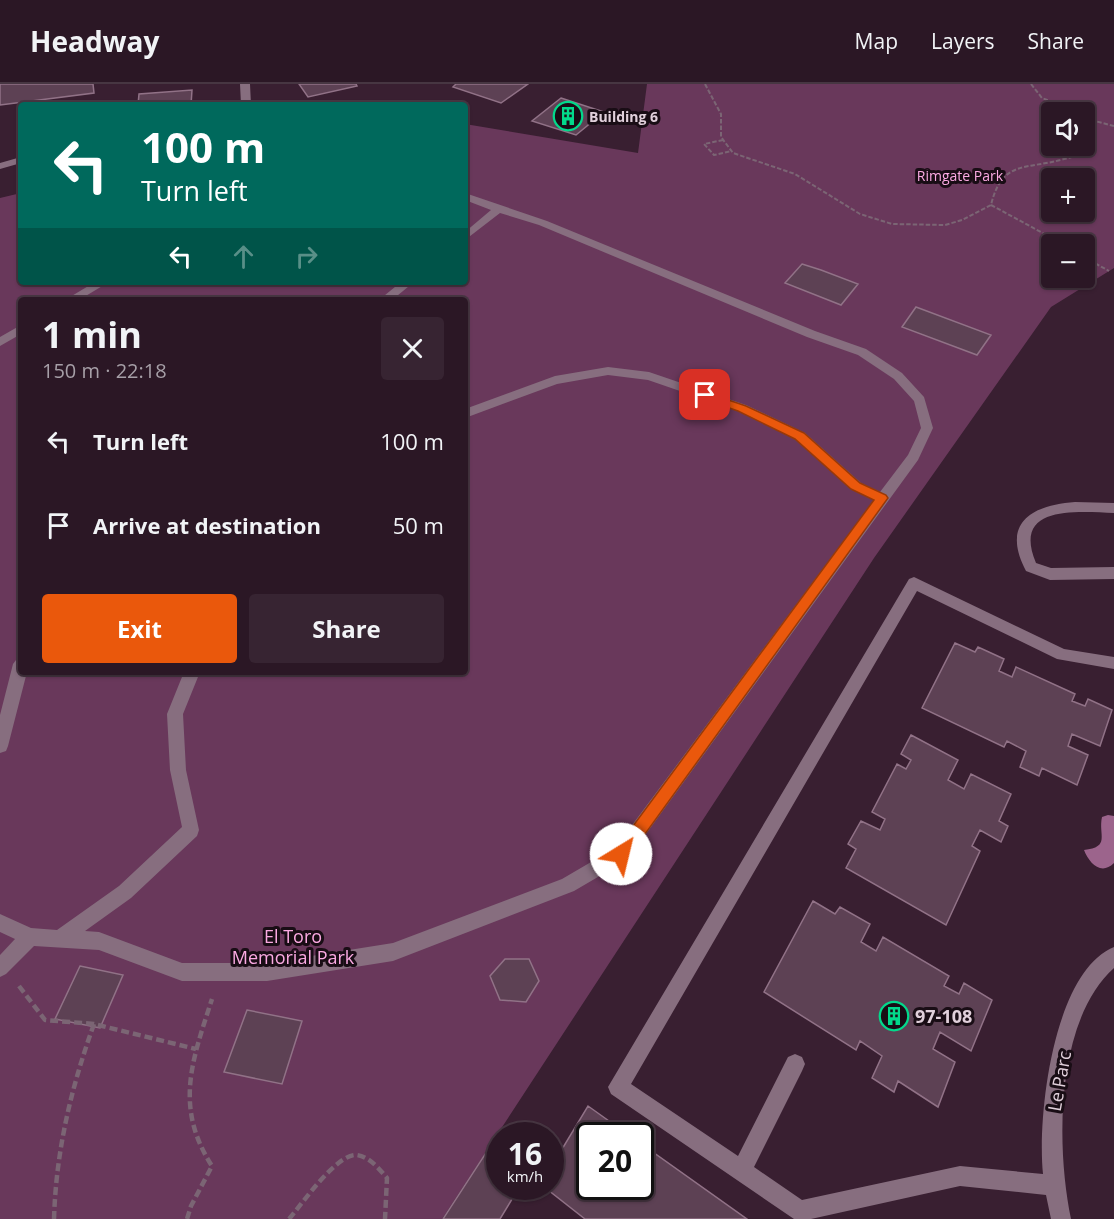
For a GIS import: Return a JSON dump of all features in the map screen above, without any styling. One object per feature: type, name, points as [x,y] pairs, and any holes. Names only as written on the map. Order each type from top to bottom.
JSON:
[{"type":"street","points":[[245,84],[246,102]]},
{"type":"street","points":[[0,166],[18,161]]},
{"type":"street","points":[[0,923],[30,938],[99,941],[182,972],[267,972],[393,952],[568,885],[621,854],[913,457],[927,428],[920,400],[898,376],[862,352],[800,329],[543,223],[468,197]]},
{"type":"street","points":[[468,234],[498,209]]},
{"type":"street","points":[[76,297],[98,285]]},
{"type":"street","points":[[389,297],[404,285]]},
{"type":"street","points":[[0,342],[18,331]]},
{"type":"street","points":[[468,413],[555,380],[608,371],[649,376],[742,408],[800,436],[856,486],[882,498]]},
{"type":"street","points":[[1114,508],[1064,508],[1040,512],[1025,527],[1023,552],[1031,567],[1050,574],[1114,573]]},
{"type":"street","points":[[1056,1185],[960,1176],[800,1211],[618,1087],[914,583],[1062,655],[1114,663]]},
{"type":"street","points":[[0,746],[18,675]]},
{"type":"street","points":[[59,939],[125,892],[191,830],[178,770],[175,714],[191,675]]},
{"type":"street","points":[[2,967],[30,938]]},
{"type":"street","name":"Le Parc","points":[[1061,1219],[1051,1133],[1060,1062],[1073,1014],[1093,976],[1114,956]]},
{"type":"street","points":[[741,1171],[795,1064]]},
{"type":"path","points":[[705,84],[709,96],[721,114],[720,126],[723,140],[732,152]]},
{"type":"path","points":[[1031,84],[1042,98],[1053,102]]},
{"type":"path","points":[[1095,121],[1114,126]]},
{"type":"path","points":[[723,140],[704,144],[714,155],[732,152],[795,174],[811,182],[845,207],[875,220],[921,226],[945,225],[962,220],[990,206],[1001,208],[1046,234]]},
{"type":"path","points":[[990,206],[997,185],[1008,172],[1069,156]]},
{"type":"path","points":[[1095,263],[1109,271]]},
{"type":"path","points":[[2,967],[45,1020],[94,1024],[196,1049]]},
{"type":"path","points":[[187,1219],[212,1166],[204,1156],[193,1132],[188,1086],[196,1049],[220,972]]},
{"type":"path","points":[[54,1219],[54,1182],[65,1120],[76,1070],[94,1024]]},
{"type":"path","points":[[289,1219],[338,1162],[347,1155],[358,1155],[372,1161],[387,1179],[385,1219]]},
{"type":"green space","name":"El Toro Memorial Park","points":[[647,84],[1114,84],[1114,268],[1095,280],[1095,234],[1041,234],[1041,288],[1082,288],[1051,307],[874,558],[505,1122],[486,1122],[486,1152],[442,1219],[0,1219],[0,198],[18,194],[18,285],[468,285],[468,125],[638,153]]},
{"type":"shaded area","points":[[1114,816],[1114,863],[1109,867],[1100,868],[1092,863],[1084,850],[1101,843],[1102,817]]},
{"type":"building","points":[[0,84],[93,84],[94,93],[0,105]]},
{"type":"building","points":[[299,84],[356,84],[357,86],[308,97]]},
{"type":"building","points":[[456,84],[528,84],[501,103],[453,87]]},
{"type":"building","points":[[192,90],[191,102],[138,102],[139,94]]},
{"type":"building","name":"Building 6","points":[[561,98],[604,112],[576,135],[532,121]]},
{"type":"building","points":[[802,264],[858,284],[841,305],[785,283]]},
{"type":"building","points":[[916,307],[991,335],[977,355],[902,327]]},
{"type":"building","points":[[955,643],[975,652],[978,647],[1004,659],[999,671],[1012,677],[1016,667],[1075,694],[1072,701],[1085,706],[1088,699],[1112,710],[1100,746],[1072,734],[1068,746],[1088,755],[1077,785],[1042,768],[1039,776],[1020,767],[1026,751],[1007,741],[1004,747],[922,708]]},
{"type":"building","points":[[911,735],[958,760],[948,780],[964,789],[971,774],[1011,794],[999,821],[1008,826],[1001,842],[980,830],[972,846],[980,851],[946,925],[846,868],[856,849],[848,844],[861,821],[880,830],[885,819],[872,812],[897,764],[906,769],[911,760],[901,754]]},
{"type":"building","name":"97-108","points":[[813,901],[835,914],[840,907],[870,924],[861,942],[876,951],[883,937],[949,976],[944,986],[959,994],[964,983],[992,1000],[971,1051],[940,1032],[933,1049],[955,1062],[938,1107],[898,1081],[894,1092],[872,1078],[882,1056],[860,1041],[856,1050],[764,992]]},
{"type":"building","points":[[505,959],[529,959],[539,981],[526,1002],[500,1000],[490,976]]},
{"type":"building","points":[[80,966],[123,975],[100,1028],[55,1019]]},
{"type":"building","points":[[247,1010],[302,1021],[282,1084],[224,1072]]},
{"type":"building","points":[[588,1106],[610,1122],[578,1122]]},
{"type":"building","points":[[576,1126],[576,1200],[654,1200],[654,1153],[747,1219],[585,1219],[561,1200],[564,1200],[564,1146]]},
{"type":"building","points":[[486,1153],[486,1200],[512,1200],[500,1219],[443,1219]]},
{"type":"place","name":"Building 6","points":[[568,116]]},
{"type":"place","name":"97-108","points":[[894,1016]]},
{"type":"route","points":[[621,854],[882,498],[856,486],[800,436],[742,408],[705,395]]},
{"type":"park label","name":"Rimgate Park","points":[[960,175]]}]
